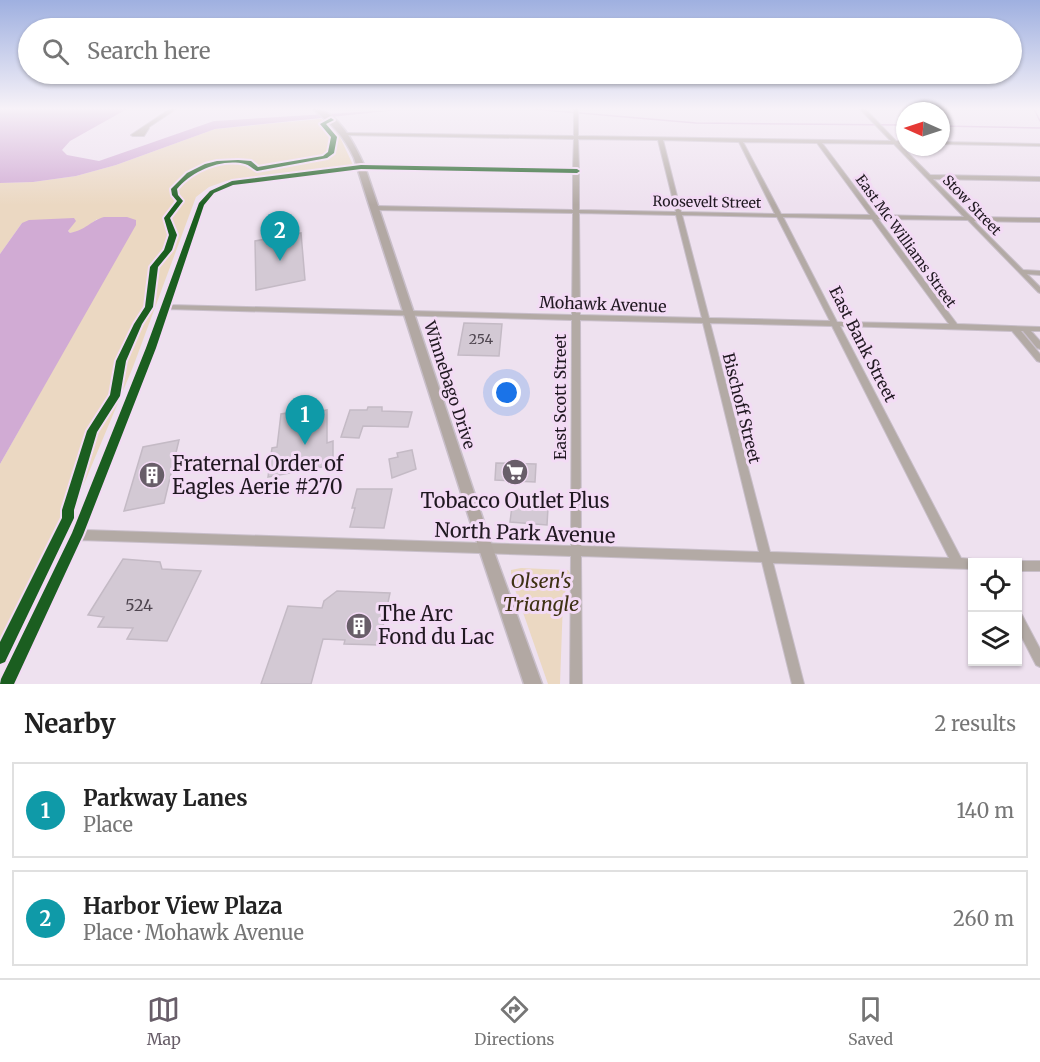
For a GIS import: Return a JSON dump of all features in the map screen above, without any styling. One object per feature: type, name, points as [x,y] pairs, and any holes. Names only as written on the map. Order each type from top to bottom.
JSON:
[{"type":"main road","name":"Winnebago Drive","points":[[348,141],[361,167],[486,549],[533,684]]},
{"type":"street","name":"East Scott Street","points":[[576,684],[577,141]]},
{"type":"street","name":"Bischoff Street","points":[[660,141],[798,684]]},
{"type":"street","name":"East Bank Street","points":[[740,141],[958,564]]},
{"type":"street","points":[[812,141],[894,142]]},
{"type":"street","name":"East Mc Williams Street","points":[[818,141],[954,326]]},
{"type":"street","name":"Stow Street","points":[[894,142],[1040,291]]},
{"type":"street","points":[[950,143],[1040,145]]},
{"type":"street","points":[[6,684],[77,535],[165,307],[201,204],[212,192],[232,183],[361,167],[577,171]]},
{"type":"street","points":[[928,177],[1040,178]]},
{"type":"street","name":"Roosevelt Street","points":[[374,207],[1040,220]]},
{"type":"street","points":[[1022,272],[1040,273]]},
{"type":"street","name":"Mohawk Avenue","points":[[165,307],[408,311],[1040,329]]},
{"type":"street","points":[[1014,328],[1040,359]]},
{"type":"street","points":[[1025,329],[1040,346]]},
{"type":"street","name":"North Park Avenue","points":[[77,535],[968,564]]},
{"type":"street","points":[[1022,566],[1040,566]]},
{"type":"street","points":[[1022,628],[1040,661]]},
{"type":"green space","points":[[182,141],[342,141],[353,165],[226,181],[209,187],[196,197],[133,367],[55,553],[0,662],[0,464],[119,252],[97,219],[82,231],[70,233],[68,231],[75,221],[22,223],[0,254],[0,183],[33,182],[76,176],[116,165]]},
{"type":"green space","name":"Olsen's Triangle","points":[[521,568],[568,570],[570,573],[563,601],[560,684],[548,684],[511,578],[511,570]]},
{"type":"shaded area","points":[[0,141],[70,141],[62,150],[67,155],[99,161],[157,141],[182,141],[116,165],[76,176],[33,182],[0,183]]},
{"type":"shaded area","points":[[104,217],[127,217],[136,220],[136,225],[0,464],[0,254],[22,223],[29,220],[74,218],[76,221],[68,231],[70,233]]},
{"type":"building","points":[[301,233],[305,280],[256,290],[255,241]]},
{"type":"building","points":[[464,323],[502,324],[499,356],[458,355]]},
{"type":"building","points":[[368,407],[382,407],[382,411],[412,412],[408,427],[363,426],[359,438],[341,437],[350,410],[367,410]]},
{"type":"building","points":[[305,410],[305,414],[327,410],[327,443],[333,441],[333,465],[268,477],[272,448],[277,447],[281,414]]},
{"type":"building","name":"Fraternal Order of Eagles Aerie #270","points":[[179,440],[164,503],[124,511],[143,447]]},
{"type":"building","points":[[412,450],[416,469],[392,478],[389,459],[398,457],[397,453]]},
{"type":"building","name":"Tobacco Outlet Plus","points":[[496,463],[536,464],[535,482],[495,480]]},
{"type":"building","points":[[357,489],[392,489],[384,528],[350,527]]},
{"type":"building","points":[[512,506],[548,508],[547,525],[510,522]]},
{"type":"building","points":[[123,559],[160,562],[162,569],[201,571],[167,641],[127,639],[133,628],[98,627],[104,617],[88,615]]},
{"type":"building","name":"The Arc Fond du Lac","points":[[337,591],[390,593],[379,645],[344,644],[345,640],[323,639],[311,684],[261,684],[288,606],[322,608],[324,601]]},
{"type":"cycle path","points":[[0,657],[68,518],[68,510],[92,431],[115,396],[121,361],[138,324],[149,307],[154,267],[168,250],[173,235],[167,218],[180,201],[174,189],[189,174],[207,165],[238,161],[249,162],[257,169],[325,157],[331,153],[333,141]]},
{"type":"cycle path","points":[[6,684],[77,535],[151,348],[201,204],[212,192],[232,183],[361,167],[577,171]]},
{"type":"place","name":"Harbor View Plaza","points":[[280,261]]},
{"type":"place","name":"Parkway Lanes","points":[[305,445]]},
{"type":"place","name":"Tobacco Outlet Plus","points":[[515,472]]},
{"type":"place","name":"Fraternal Order of Eagles Aerie #270","points":[[152,475]]},
{"type":"place","name":"The Arc Fond du Lac","points":[[359,626]]}]
